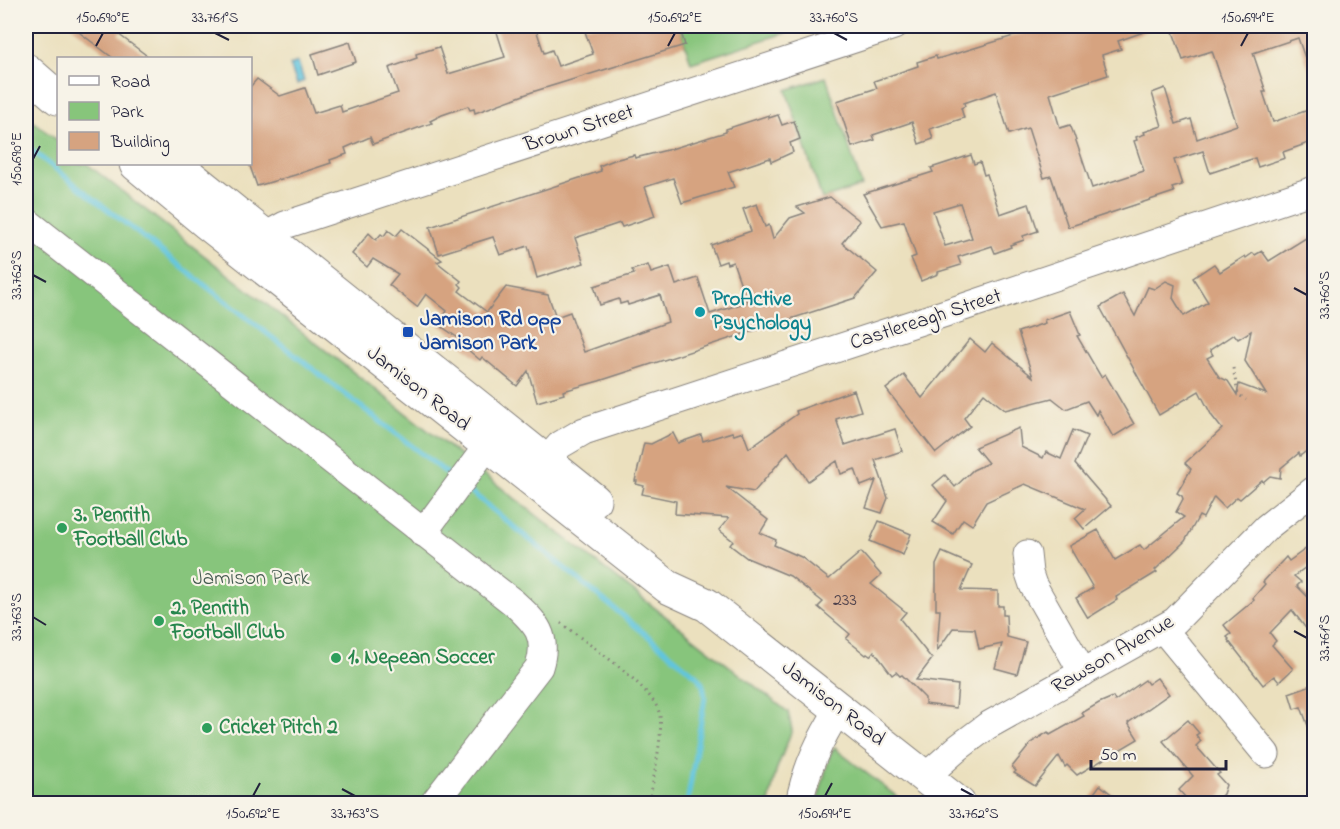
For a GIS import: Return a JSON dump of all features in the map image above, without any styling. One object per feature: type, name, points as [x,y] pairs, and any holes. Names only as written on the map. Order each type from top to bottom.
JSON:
[{"type":"main road","points":[[26,44],[57,70]]},
{"type":"main road","points":[[26,70],[57,97]]},
{"type":"main road","name":"Jamison Road","points":[[137,165],[479,457],[668,587],[707,605],[959,804]]},
{"type":"main road","name":"Jamison Road","points":[[176,165],[682,572],[707,605]]},
{"type":"street","name":"Brown Street","points":[[266,236],[285,225],[894,26]]},
{"type":"street","name":"Castlereagh Street","points":[[546,461],[560,445],[584,431],[961,309],[1314,190]]},
{"type":"street","points":[[26,221],[530,617],[539,630],[543,643],[539,668],[433,804]]},
{"type":"street","points":[[423,533],[479,457]]},
{"type":"street","name":"Rawson Avenue","points":[[925,777],[987,726],[1163,629],[1182,615],[1267,527],[1314,490]]},
{"type":"street","points":[[1027,554],[1033,585],[1083,673]]},
{"type":"street","points":[[1163,629],[1266,754]]},
{"type":"street","points":[[799,804],[809,767],[819,743],[839,709]]},
{"type":"path","points":[[1233,368],[1238,394],[1246,400]]},
{"type":"path","points":[[558,621],[640,685],[654,701],[660,713],[649,804]]},
{"type":"green space","points":[[679,26],[807,26],[691,63]]},
{"type":"green space","points":[[826,77],[862,186],[822,199],[786,90]]},
{"type":"green space","name":"Jamison Park","points":[[26,116],[57,140],[57,165],[88,165],[788,712],[792,730],[776,771],[769,803],[26,803]]},
{"type":"green space","points":[[835,747],[905,803],[817,803],[830,755]]},
{"type":"water","points":[[298,62],[304,81],[297,84],[290,65]]},
{"type":"building","points":[[71,26],[125,26],[118,34],[149,57],[112,57]]},
{"type":"building","points":[[495,26],[535,26],[544,53],[552,50],[558,66],[593,54],[583,26],[679,26],[685,45],[532,92],[475,113],[474,109],[470,110],[468,106],[442,115],[430,121],[432,123],[373,144],[370,137],[345,148],[347,154],[330,160],[331,163],[257,186],[250,165],[252,165],[252,85],[257,79],[280,96],[305,88],[314,113],[340,105],[342,112],[398,93],[389,68],[417,58],[416,54],[439,47],[448,74],[505,57]]},
{"type":"building","points":[[1046,26],[1155,26],[1155,28],[1118,41],[1121,49],[1102,55],[1108,75],[1050,94],[1060,128],[1070,125],[1092,188],[1144,171],[1134,141],[1137,140],[1136,137],[1145,134],[1144,132],[1162,126],[1152,93],[1165,88],[1176,124],[1191,119],[1197,139],[1237,125],[1212,51],[1183,60],[1171,26],[1314,26],[1314,78],[1312,78],[1298,38],[1253,53],[1273,122],[1314,108],[1314,141],[1283,152],[1285,158],[1258,167],[1255,158],[1210,173],[1203,151],[1174,160],[1182,185],[1172,188],[1174,192],[1068,227],[1051,176],[1044,178],[1028,128],[1009,134],[996,92],[964,103],[965,106],[961,108],[964,118],[930,129],[933,139],[919,144],[912,122],[873,135],[875,140],[852,147],[837,101],[877,88],[874,81],[918,66],[917,62],[936,56],[937,59]]},
{"type":"building","points":[[350,42],[356,62],[318,75],[312,54]]},
{"type":"building","points":[[769,115],[769,118],[778,115],[782,125],[794,121],[800,139],[790,143],[793,152],[771,162],[770,158],[728,172],[734,187],[682,203],[673,178],[645,187],[655,216],[622,227],[620,223],[575,238],[584,263],[537,278],[528,246],[500,255],[493,237],[439,254],[430,227],[601,171],[599,166],[614,160],[634,155],[635,158],[671,149],[726,132],[726,129]]},
{"type":"building","points":[[971,155],[974,164],[980,162],[984,175],[987,174],[1000,214],[1029,204],[1038,231],[1023,236],[1024,240],[995,253],[992,246],[958,257],[961,265],[938,272],[921,281],[911,258],[916,256],[904,221],[882,226],[863,194],[933,172],[931,168]],"holes":[[[960,203],[972,238],[945,246],[933,211]]]},
{"type":"building","points":[[830,197],[860,221],[842,243],[877,272],[855,298],[563,391],[564,394],[537,402],[528,371],[517,386],[482,357],[480,360],[460,343],[461,340],[438,324],[447,311],[426,294],[417,307],[389,285],[398,274],[373,259],[367,267],[352,254],[369,233],[376,240],[381,234],[384,236],[388,230],[396,236],[402,229],[442,260],[437,262],[461,281],[459,284],[462,287],[459,291],[487,312],[506,287],[548,295],[556,317],[570,312],[584,352],[668,322],[660,295],[628,305],[627,302],[620,304],[619,299],[600,305],[594,286],[634,274],[632,270],[648,265],[651,273],[670,267],[676,285],[698,278],[710,314],[747,302],[733,262],[727,264],[726,261],[718,264],[711,245],[751,231],[743,209],[757,204],[765,227],[769,225],[773,239],[790,218],[805,213],[797,207]]},
{"type":"building","points":[[1309,236],[1314,246],[1314,445],[1300,456],[1299,453],[1281,468],[1280,478],[1270,476],[1263,482],[1262,480],[1240,499],[1237,497],[1225,508],[1214,497],[1203,518],[1199,516],[1185,541],[1155,570],[1157,572],[1116,597],[1117,600],[1088,618],[1076,598],[1093,588],[1069,546],[1098,530],[1115,560],[1140,545],[1144,550],[1184,517],[1176,512],[1183,499],[1177,493],[1191,469],[1185,463],[1222,429],[1212,416],[1199,391],[1159,415],[1100,307],[1123,294],[1135,316],[1148,287],[1154,289],[1166,281],[1175,285],[1173,298],[1184,316],[1208,302],[1193,278],[1214,264],[1220,272],[1245,256],[1246,258],[1262,251],[1269,261]],"holes":[[[1251,331],[1245,361],[1266,394],[1239,384],[1237,395],[1228,381],[1219,377],[1207,358],[1213,355],[1210,350],[1234,334],[1238,339]]]},
{"type":"building","points":[[1070,311],[1080,335],[1077,336],[1101,377],[1105,374],[1134,424],[1113,437],[1098,410],[1096,415],[1087,401],[1066,409],[1052,398],[1005,410],[984,393],[964,418],[970,426],[936,453],[886,389],[904,375],[922,398],[970,339],[985,352],[992,343],[1033,377],[1018,332]]},
{"type":"building","points":[[854,390],[861,411],[836,419],[845,445],[895,429],[902,451],[875,460],[888,498],[882,513],[866,508],[876,480],[861,486],[855,469],[841,474],[837,461],[808,481],[788,452],[754,492],[726,487],[768,520],[760,533],[776,540],[774,545],[801,557],[829,579],[861,552],[881,575],[871,584],[906,612],[900,619],[932,659],[916,680],[958,685],[956,708],[925,704],[925,698],[902,675],[896,672],[892,675],[874,651],[870,656],[866,655],[846,639],[850,634],[818,607],[823,602],[790,576],[747,558],[730,545],[733,541],[719,530],[729,518],[675,514],[676,501],[642,494],[644,486],[636,484],[637,481],[635,481],[644,443],[651,444],[673,433],[678,443],[701,435],[703,441],[732,432],[734,435],[743,432],[749,448],[797,414],[796,411]]},
{"type":"building","points":[[1019,428],[1021,447],[1043,458],[1046,452],[1061,459],[1073,430],[1087,436],[1075,464],[1111,506],[1084,529],[1075,518],[1085,509],[1025,484],[986,502],[972,525],[963,519],[953,534],[933,522],[947,501],[933,485],[945,475],[955,487],[973,470],[988,463],[975,447]]},
{"type":"building","points":[[879,521],[911,534],[903,555],[870,541]]},
{"type":"building","points":[[1314,543],[1314,561],[1294,576],[1301,582],[1297,586],[1314,603],[1314,639],[1292,610],[1270,633],[1276,641],[1272,645],[1293,669],[1279,682],[1274,676],[1263,685],[1228,640],[1227,637],[1231,634],[1224,625],[1254,600],[1253,598],[1265,584],[1263,582],[1286,557],[1289,561]]},
{"type":"building","points":[[942,552],[972,565],[961,590],[998,591],[998,606],[1003,606],[1003,615],[1006,615],[1007,637],[1026,642],[1017,674],[995,668],[1002,644],[979,649],[975,629],[953,628],[937,651],[940,610],[936,610],[936,565]]},
{"type":"building","points":[[1157,678],[1169,694],[1128,723],[1138,739],[1077,775],[1067,765],[1065,767],[1059,756],[1035,786],[1014,773],[1016,771],[1012,767],[1032,742],[1084,716],[1082,713],[1099,703],[1113,697],[1115,701],[1145,680],[1148,684]]},
{"type":"building","points":[[1314,684],[1313,739],[1301,707],[1294,709],[1289,693]]},
{"type":"building","points":[[1188,720],[1199,733],[1196,735],[1201,741],[1196,746],[1220,773],[1217,775],[1226,785],[1223,794],[1213,804],[1191,804],[1179,790],[1193,776],[1163,741]]},
{"type":"building","points":[[1100,785],[1124,804],[1086,804]]},
{"type":"waterway","points":[[26,146],[453,478]]},
{"type":"waterway","points":[[465,487],[697,676],[703,685],[705,697],[687,804]]},
{"type":"place","name":"ProActive Psychology","points":[[700,312]]},
{"type":"place","name":"Jamison Rd opp Jamison Park","points":[[408,332]]},
{"type":"place","name":"3. Penrith Football Club","points":[[62,528]]},
{"type":"place","name":"2. Penrith Football Club","points":[[159,621]]},
{"type":"place","name":"1. Nepean Soccer","points":[[336,658]]},
{"type":"place","name":"Cricket Pitch 2","points":[[207,728]]}]
